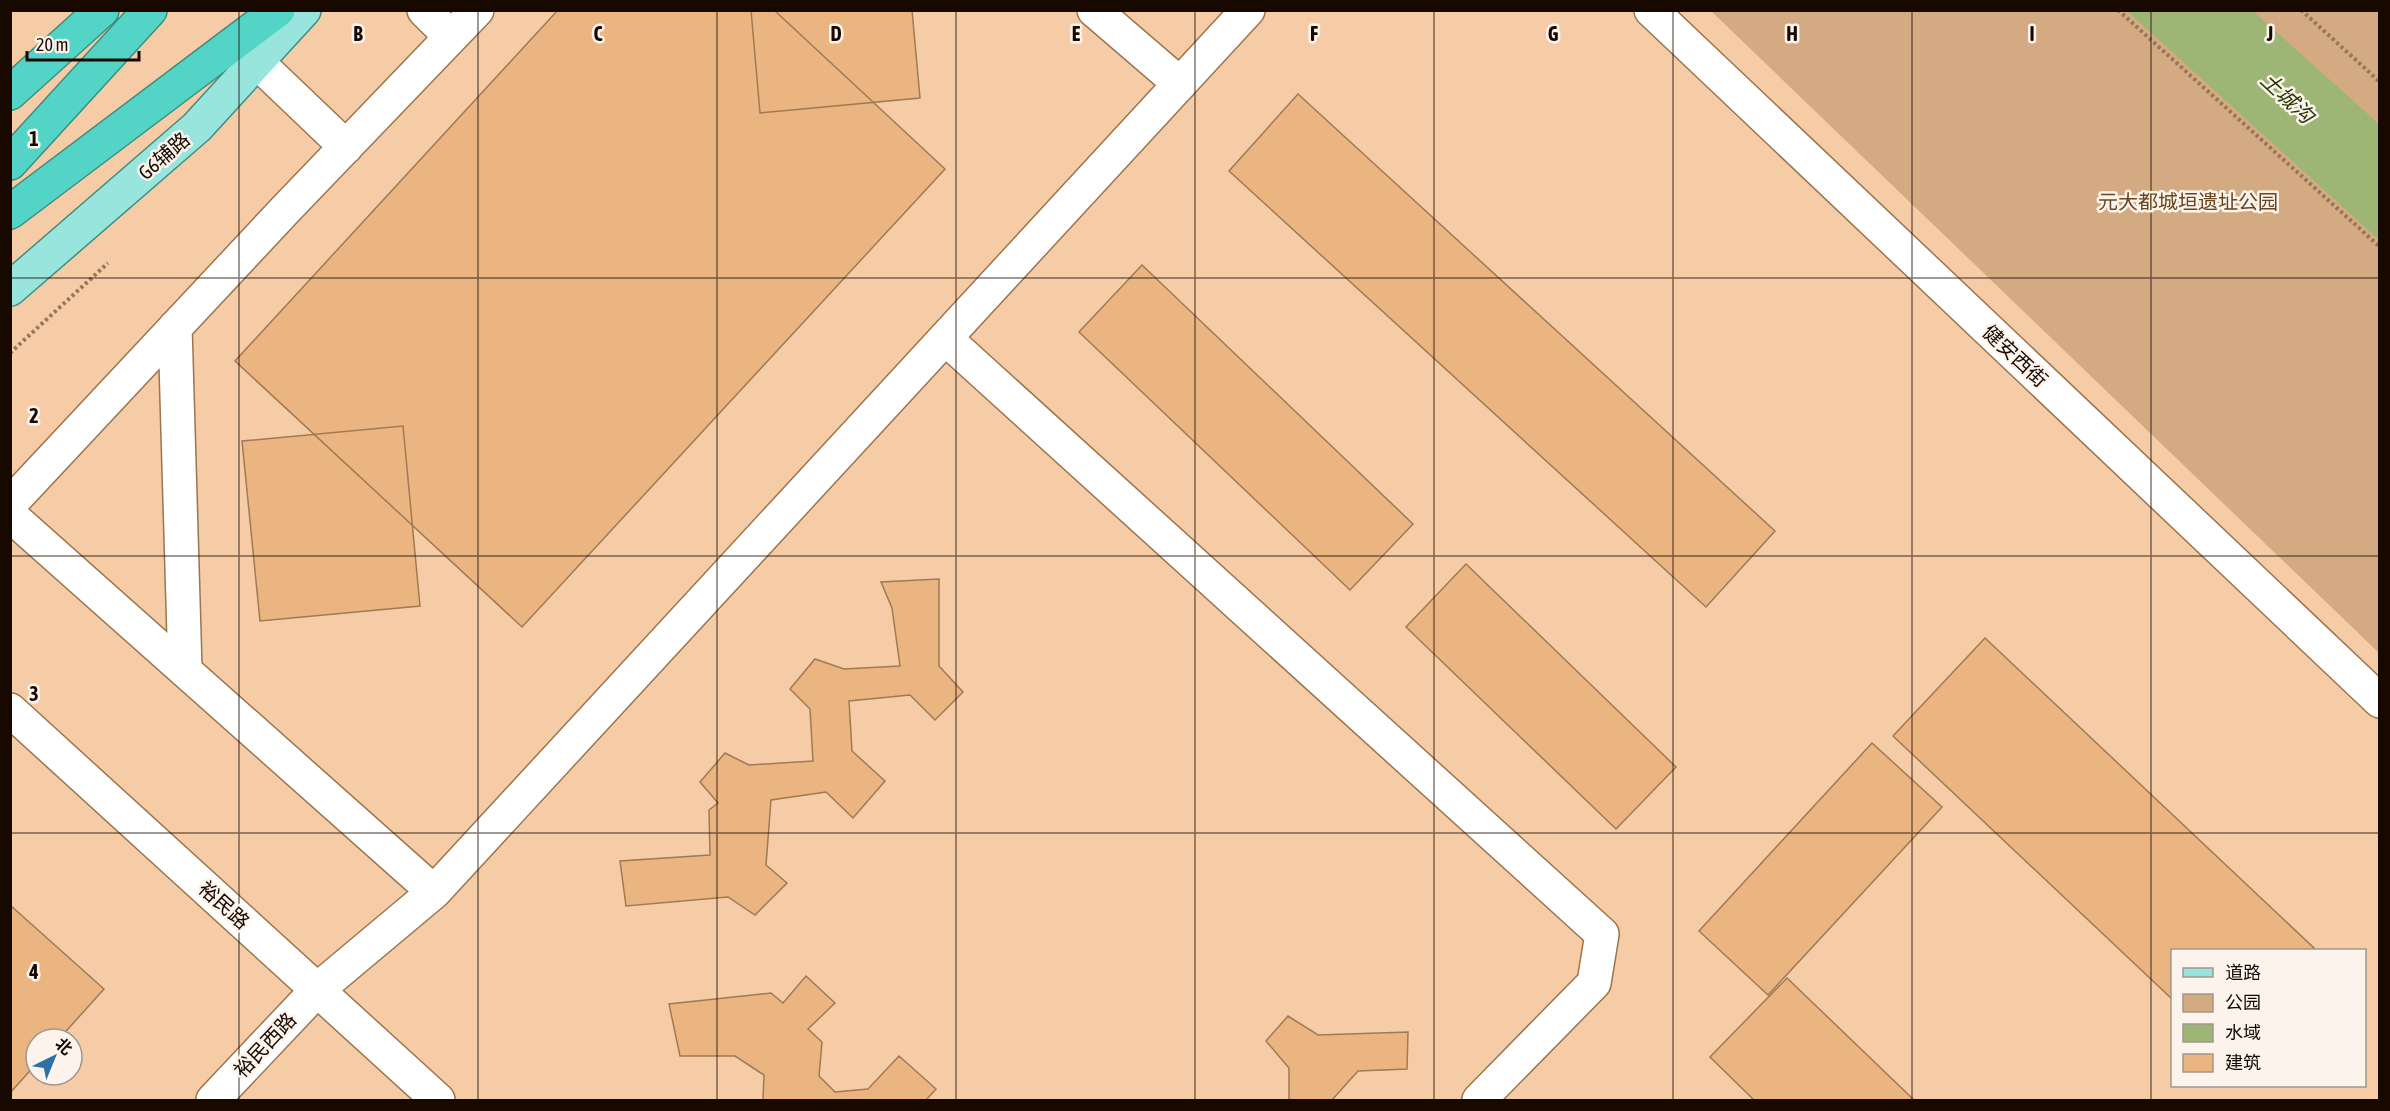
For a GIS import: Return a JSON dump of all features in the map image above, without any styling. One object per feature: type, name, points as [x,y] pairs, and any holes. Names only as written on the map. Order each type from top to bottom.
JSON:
[{"type":"highway","points":[[10,93],[102,10]]},
{"type":"highway","points":[[10,163],[150,10]]},
{"type":"highway","points":[[10,212],[278,10]]},
{"type":"main road","name":"G6辅路","points":[[10,289],[197,128],[304,10]]},
{"type":"street","points":[[424,10],[451,37]]},
{"type":"street","points":[[10,504],[477,10]]},
{"type":"street","points":[[1094,10],[1180,84]]},
{"type":"street","name":"裕民西路","points":[[213,1101],[316,990],[434,892],[1248,10]]},
{"type":"street","name":"健安西街","points":[[1651,10],[2379,701]]},
{"type":"street","points":[[257,62],[346,147]]},
{"type":"street","points":[[175,327],[184,670]]},
{"type":"street","points":[[945,338],[1602,934],[1594,983],[1479,1101]]},
{"type":"street","points":[[10,515],[434,892]]},
{"type":"street","name":"裕民路","points":[[10,710],[438,1101]]},
{"type":"path","points":[[2118,10],[2379,247]]},
{"type":"path","points":[[2301,10],[2379,82]]},
{"type":"path","points":[[10,353],[108,263]]},
{"type":"green space","name":"元大都城垣遗址公园","points":[[1711,11],[2379,11],[2379,653]]},
{"type":"water","name":"土城沟","points":[[2127,11],[2253,11],[2379,124],[2379,240]]},
{"type":"building","points":[[558,10],[774,10],[945,169],[522,627],[235,361]]},
{"type":"building","points":[[751,10],[912,10],[920,98],[760,113]]},
{"type":"building","points":[[1298,94],[1775,531],[1706,607],[1229,171]]},
{"type":"building","points":[[1142,265],[1413,524],[1350,590],[1079,332]]},
{"type":"building","points":[[403,426],[420,606],[260,621],[242,441]]},
{"type":"building","points":[[1466,564],[1676,767],[1616,829],[1406,627]]},
{"type":"building","points":[[939,579],[939,666],[963,692],[935,720],[910,695],[849,701],[852,751],[885,781],[853,818],[826,792],[771,800],[766,865],[787,883],[755,915],[728,897],[626,906],[620,861],[710,855],[709,810],[718,803],[700,782],[725,753],[749,765],[813,761],[810,709],[790,689],[815,659],[844,669],[900,666],[892,608],[881,582]]},
{"type":"building","points":[[1985,638],[2314,948],[2171,949],[2171,998],[1893,736]]},
{"type":"building","points":[[1872,743],[1942,807],[1768,995],[1699,931]]},
{"type":"building","points":[[10,905],[104,989],[70,1027],[24,1027],[24,1077],[10,1093]]},
{"type":"building","points":[[806,976],[835,1003],[808,1029],[822,1042],[819,1076],[835,1092],[868,1089],[899,1056],[936,1089],[926,1100],[763,1100],[764,1075],[735,1056],[680,1056],[669,1004],[771,993],[783,1003]]},
{"type":"building","points":[[1787,978],[1914,1100],[1754,1100],[1710,1057]]},
{"type":"building","points":[[1288,1016],[1318,1035],[1408,1032],[1407,1069],[1358,1071],[1332,1100],[1289,1100],[1289,1068],[1266,1041]]}]
